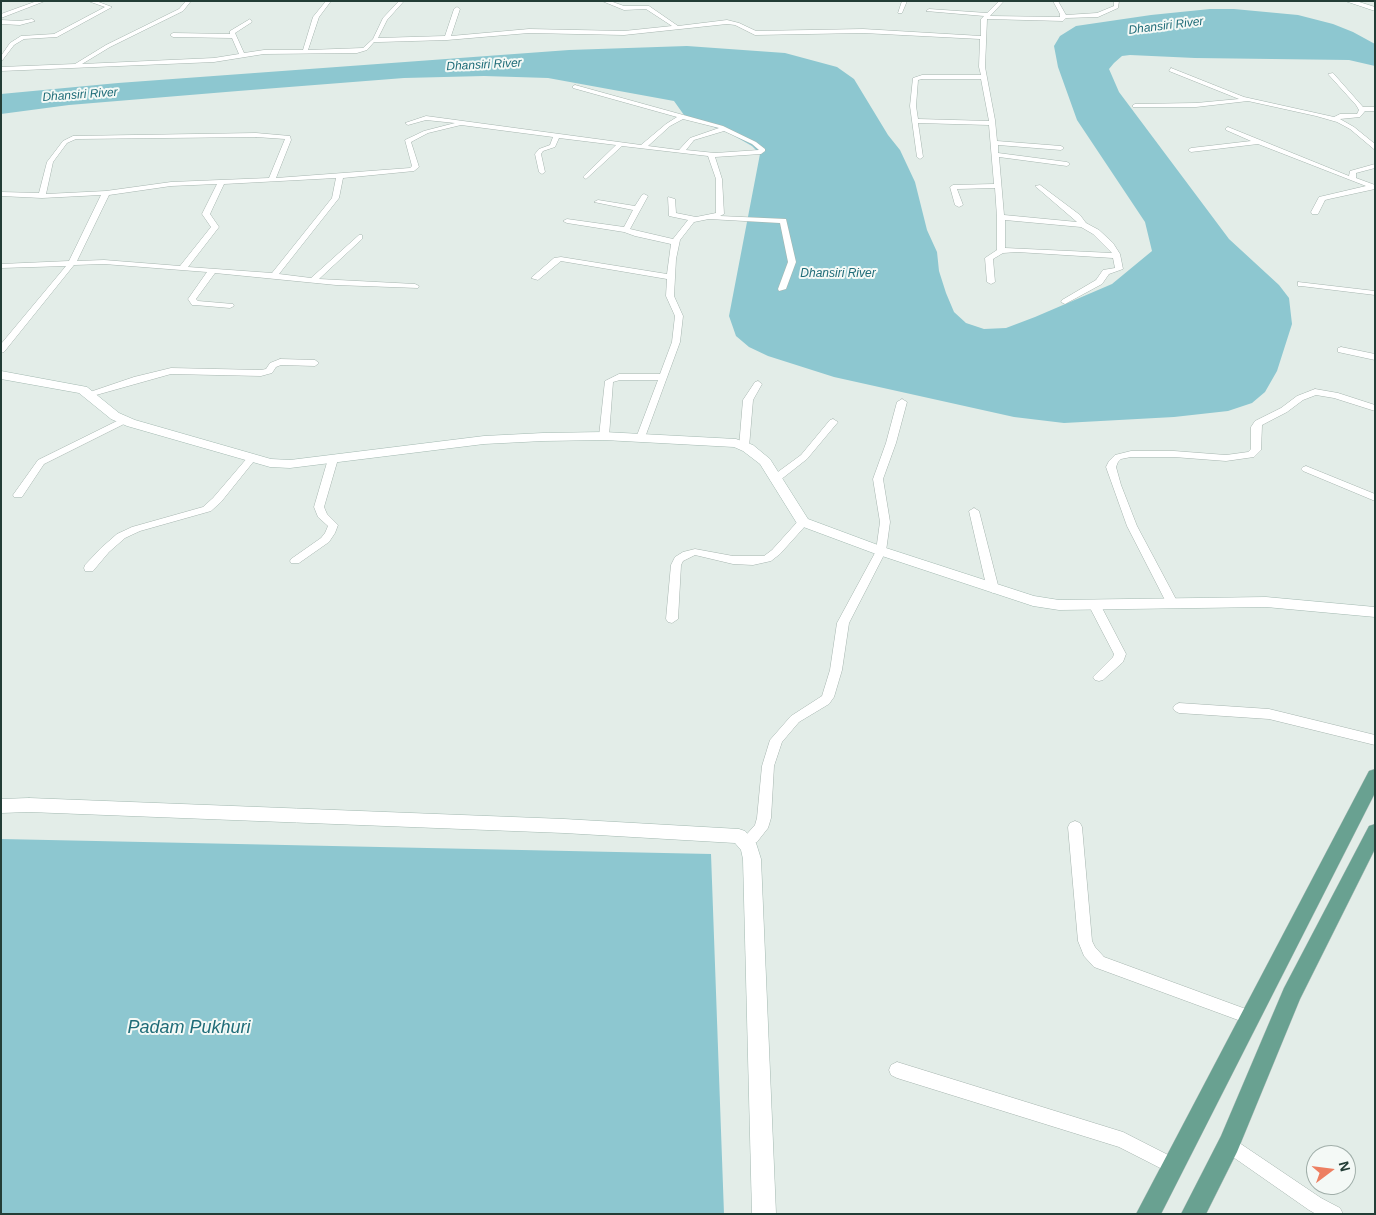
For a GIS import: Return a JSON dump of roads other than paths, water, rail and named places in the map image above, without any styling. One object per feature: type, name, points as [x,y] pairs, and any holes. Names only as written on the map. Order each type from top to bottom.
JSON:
[{"type":"main road","points":[[1148,1214],[1375,776]]},
{"type":"main road","points":[[1193,1214],[1229,1144],[1291,995],[1375,831]]},
{"type":"street","points":[[1,16],[43,1]]},
{"type":"street","points":[[1,60],[12,44],[23,37],[52,36],[109,7],[90,1]]},
{"type":"street","points":[[77,65],[100,50],[181,10],[189,1]]},
{"type":"street","points":[[305,52],[316,17],[329,1]]},
{"type":"street","points":[[375,40],[385,18],[402,1]]},
{"type":"street","points":[[604,1],[624,8],[647,7],[677,27]]},
{"type":"street","points":[[900,12],[905,1]]},
{"type":"street","points":[[1001,251],[1001,217],[994,143],[992,123],[982,77],[982,55],[983,25],[987,16],[1002,1]]},
{"type":"street","points":[[1055,1],[1064,17]]},
{"type":"street","points":[[929,11],[1052,20],[1063,19],[1064,17],[1098,15],[1116,7],[1118,1]]},
{"type":"street","points":[[1348,1],[1375,9]]},
{"type":"street","points":[[447,38],[457,9]]},
{"type":"street","points":[[1,22],[20,23],[32,21]]},
{"type":"street","points":[[242,55],[233,30],[250,21]]},
{"type":"street","points":[[1,69],[190,62],[219,60],[264,52],[357,51],[365,49],[370,42],[375,40],[447,38],[529,31],[630,33],[727,22],[737,24],[755,33],[908,31],[984,38]]},
{"type":"street","points":[[173,35],[234,36]]},
{"type":"street","points":[[1171,70],[1214,88],[1250,100],[1335,120],[1352,128],[1375,148]]},
{"type":"street","points":[[1332,74],[1362,109],[1375,109]]},
{"type":"street","points":[[920,157],[913,106],[914,79],[982,77]]},
{"type":"street","points":[[408,123],[426,118],[454,120],[460,123],[681,152],[713,154],[762,151],[754,143],[724,128],[575,87]]},
{"type":"street","points":[[1135,106],[1202,105],[1250,100]]},
{"type":"street","points":[[1335,120],[1340,116],[1360,115],[1362,109]]},
{"type":"street","points":[[642,146],[668,125],[683,116]]},
{"type":"street","points":[[915,121],[992,123]]},
{"type":"street","points":[[1,194],[42,196],[106,193],[171,184],[340,176],[414,169],[416,167],[407,141],[426,132],[460,123]]},
{"type":"street","points":[[681,152],[692,139],[724,128]]},
{"type":"street","points":[[1228,129],[1375,187]]},
{"type":"street","points":[[542,172],[538,154],[541,150],[553,146],[557,135]]},
{"type":"street","points":[[42,196],[50,162],[65,142],[75,137],[288,136],[272,180]]},
{"type":"street","points":[[1191,150],[1258,142]]},
{"type":"street","points":[[994,143],[1061,148]]},
{"type":"street","points":[[586,177],[621,144]]},
{"type":"street","points":[[708,218],[720,214],[719,179],[711,157],[713,154]]},
{"type":"street","points":[[995,155],[1067,164]]},
{"type":"street","points":[[1353,179],[1352,172],[1375,166]]},
{"type":"street","points":[[273,277],[335,198],[340,176]]},
{"type":"street","points":[[182,269],[215,226],[207,218],[206,214],[221,182]]},
{"type":"street","points":[[959,205],[953,187],[998,186]]},
{"type":"street","points":[[1038,186],[1077,217],[1083,225]]},
{"type":"street","points":[[1315,212],[1322,199],[1327,196],[1375,187]]},
{"type":"street","points":[[1,350],[72,263],[106,193]]},
{"type":"street","points":[[626,230],[644,196]]},
{"type":"street","points":[[671,200],[672,214],[696,219],[783,221],[792,262],[782,289]]},
{"type":"street","points":[[598,202],[637,209]]},
{"type":"street","points":[[1001,217],[1083,225],[1096,232],[1110,245],[1116,256],[1118,270],[1106,272],[1099,282],[1065,302]]},
{"type":"street","points":[[641,438],[676,342],[679,323],[678,312],[671,300],[676,242],[689,223],[696,219]]},
{"type":"street","points":[[567,220],[626,230],[636,234],[676,242]]},
{"type":"street","points":[[312,281],[358,237]]},
{"type":"street","points":[[991,282],[989,258],[1001,251],[1017,250],[1116,256]]},
{"type":"street","points":[[535,278],[557,260],[561,259],[672,277]]},
{"type":"street","points":[[1,266],[104,262],[213,270],[312,281],[415,286]]},
{"type":"street","points":[[213,270],[192,299],[195,303],[230,306]]},
{"type":"street","points":[[1301,284],[1375,293]]},
{"type":"street","points":[[1341,350],[1375,357]]},
{"type":"street","points":[[89,394],[137,379],[171,372],[261,373],[268,371],[273,365],[280,362],[315,363]]},
{"type":"street","points":[[1,375],[79,389],[89,394],[115,416],[125,420],[251,459],[282,464],[484,440],[604,436],[736,443],[765,462],[803,522],[881,552],[1033,601],[1059,605],[1266,602],[1375,612]]},
{"type":"street","points":[[604,436],[609,380],[664,377]]},
{"type":"street","points":[[744,447],[748,400],[758,384]]},
{"type":"street","points":[[1172,603],[1132,526],[1116,485],[1111,467],[1118,456],[1131,454],[1174,454],[1226,458],[1251,455],[1256,450],[1256,427],[1258,423],[1284,410],[1307,394],[1315,392],[1336,395],[1375,408]]},
{"type":"street","points":[[745,841],[752,838],[760,828],[764,818],[768,766],[776,740],[795,719],[825,701],[828,697],[836,670],[843,623],[881,552],[885,522],[878,480],[891,443],[902,402]]},
{"type":"street","points":[[18,495],[35,469],[42,462],[125,420]]},
{"type":"street","points":[[775,479],[804,457],[834,422]]},
{"type":"street","points":[[89,568],[121,536],[136,529],[207,508],[217,500],[251,459]]},
{"type":"street","points":[[295,561],[325,540],[333,525],[322,515],[319,507],[333,459]]},
{"type":"street","points":[[1306,469],[1375,498]]},
{"type":"street","points":[[974,511],[993,589]]},
{"type":"street","points":[[672,619],[676,565],[679,559],[695,552],[733,560],[753,561],[767,559],[776,552],[803,522]]},
{"type":"street","points":[[1094,604],[1120,654],[1118,659],[1099,677]]},
{"type":"street","points":[[1179,708],[1270,714],[1375,740]]},
{"type":"street","points":[[1,806],[29,805],[573,826],[739,836],[750,848],[752,859],[764,1214]]},
{"type":"street","points":[[1074,827],[1085,941],[1089,951],[1100,962],[1249,1017]]},
{"type":"street","points":[[897,1070],[1109,1135],[1123,1140],[1172,1166]]},
{"type":"street","points":[[1229,1144],[1315,1204],[1334,1214]]},
{"type":"water","name":"Dhansiri River","points":[[1210,9],[1234,9],[1298,15],[1333,24],[1375,44],[1375,66],[1349,60],[1195,58],[1130,55],[1122,56],[1109,69],[1119,92],[1229,239],[1279,285],[1289,298],[1292,324],[1277,371],[1265,392],[1252,403],[1228,411],[1174,417],[1064,423],[1014,417],[834,377],[768,356],[749,347],[736,336],[729,316],[760,154],[752,146],[731,134],[684,115],[674,101],[548,78],[484,76],[404,78],[238,91],[69,105],[1,114],[1,94],[118,83],[569,50],[687,46],[785,53],[837,67],[854,79],[888,135],[900,150],[915,182],[927,230],[937,252],[939,271],[954,312],[966,323],[984,329],[1006,328],[1112,284],[1152,251],[1145,222],[1077,120],[1058,67],[1054,46],[1060,36],[1076,26]]},
{"type":"water","name":"Padam Pukhuri","points":[[1,839],[711,854],[724,1214],[1,1214]]}]
